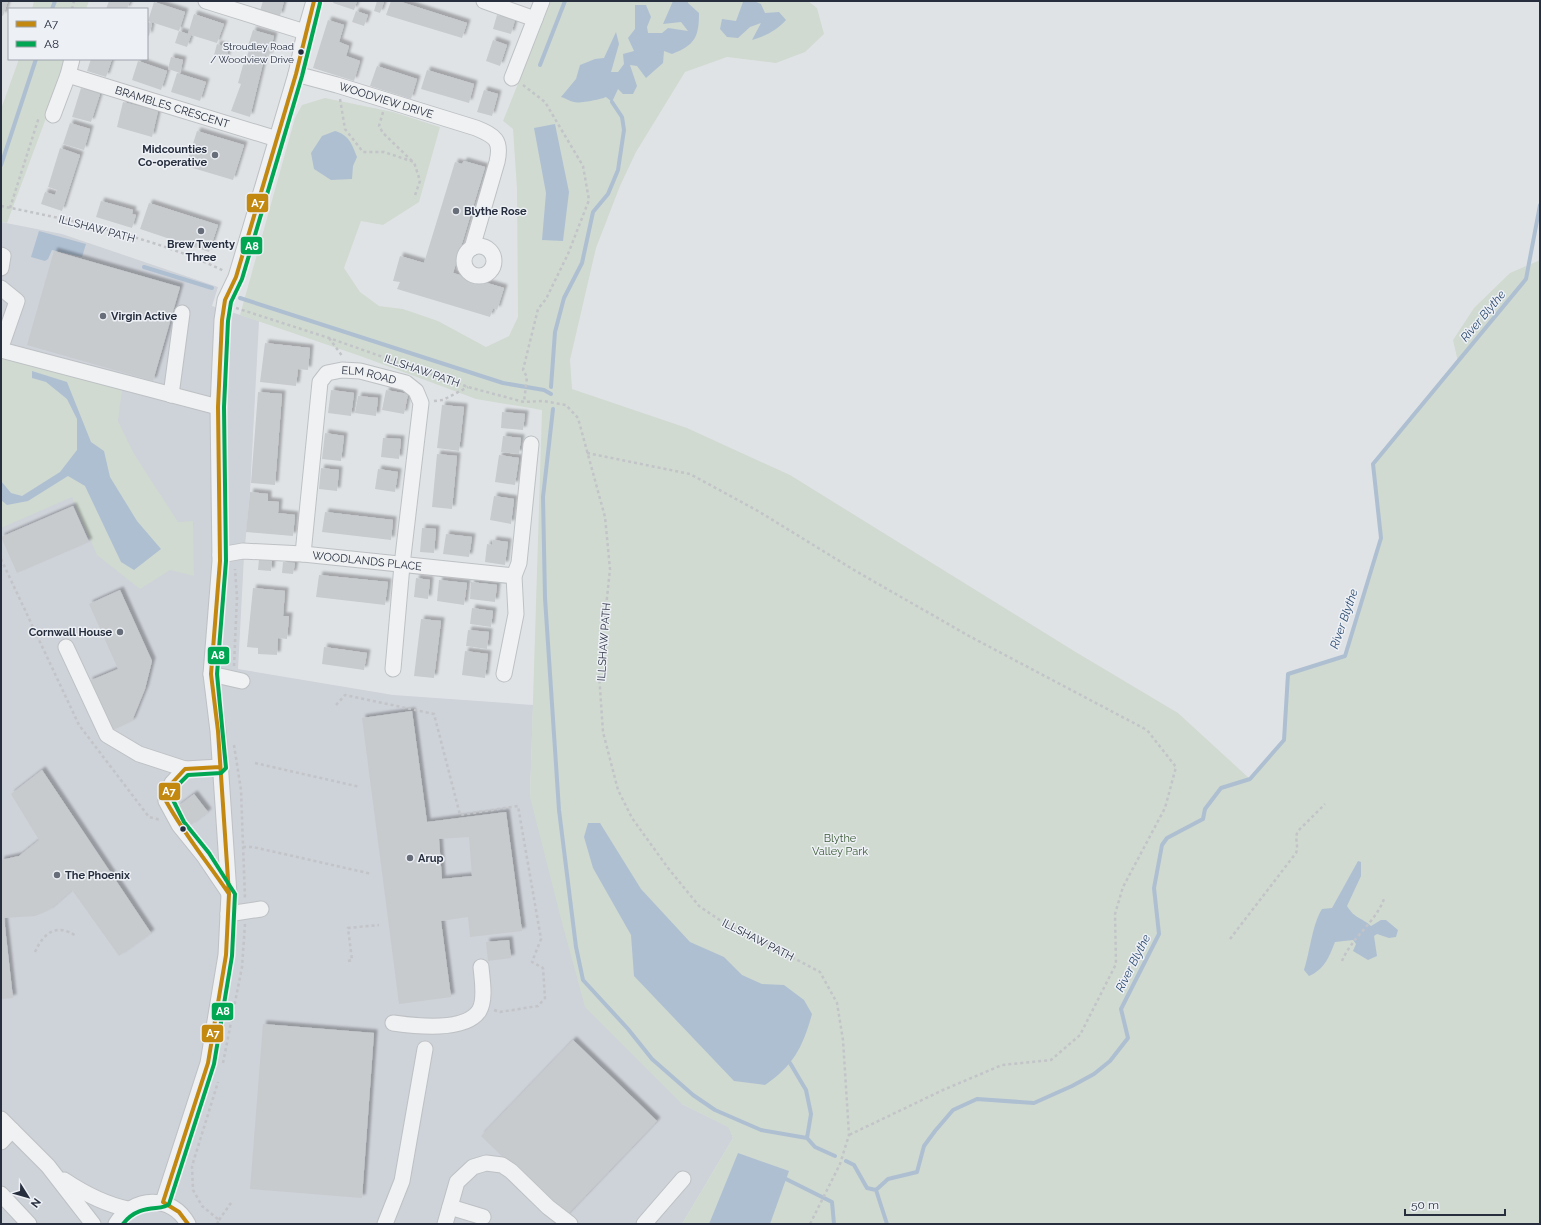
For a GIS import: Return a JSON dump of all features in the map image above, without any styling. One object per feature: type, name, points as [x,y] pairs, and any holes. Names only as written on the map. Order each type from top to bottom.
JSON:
[{"type":"street","points":[[206,1],[305,32]]},
{"type":"street","points":[[162,1202],[208,1063],[226,955],[229,894],[220,767],[211,674],[220,555],[218,407],[224,306],[225,300],[236,277],[296,74],[305,32],[314,1]]},
{"type":"street","points":[[484,1],[533,25]]},
{"type":"street","points":[[512,78],[542,1]]},
{"type":"street","points":[[47,113],[68,75],[72,60]]},
{"type":"street","name":"WOODVIEW DRIVE","points":[[296,74],[476,128],[488,133],[497,140],[500,150],[472,248]]},
{"type":"street","name":"BRAMBLES CRESCENT","points":[[68,75],[276,139]]},
{"type":"street","points":[[1,255],[3,256],[1,268]]},
{"type":"street","points":[[1,288],[17,301],[1,347]]},
{"type":"street","points":[[171,395],[182,314]]},
{"type":"street","points":[[1,350],[218,407]]},
{"type":"street","name":"ELM ROAD","points":[[303,554],[320,382],[327,373],[344,370],[360,371],[406,383],[416,391],[421,401]]},
{"type":"street","points":[[394,669],[402,565],[421,401]]},
{"type":"street","points":[[504,674],[516,614],[514,576],[519,563],[532,444]]},
{"type":"street","name":"WOODLANDS PLACE","points":[[220,555],[243,551],[303,554],[514,576]]},
{"type":"street","points":[[66,648],[107,735],[139,754],[185,769],[220,767]]},
{"type":"street","points":[[211,674],[242,681]]},
{"type":"street","points":[[185,769],[172,783],[166,802],[179,825],[204,856],[229,894]]},
{"type":"street","points":[[228,914],[261,910]]},
{"type":"street","points":[[393,1023],[420,1026],[464,1023],[479,1011],[482,996],[481,967]]},
{"type":"street","points":[[385,1224],[402,1181],[425,1048]]},
{"type":"street","points":[[1,1119],[54,1173],[93,1224]]},
{"type":"street","points":[[1,1142],[12,1130]]},
{"type":"street","points":[[445,1224],[457,1182],[466,1172],[481,1164],[495,1163],[502,1165],[511,1171],[548,1207],[570,1224]]},
{"type":"street","points":[[54,1173],[83,1193],[108,1204],[128,1209]]},
{"type":"street","points":[[644,1224],[683,1179]]},
{"type":"street","points":[[1,1194],[29,1224]]},
{"type":"street","points":[[116,1224],[128,1209],[139,1203],[153,1201],[162,1202],[179,1212],[188,1224]]},
{"type":"street","points":[[450,1207],[483,1217]]},
{"type":"path","points":[[524,402],[527,377],[523,370],[538,309],[546,299],[568,254],[589,200],[583,166],[545,102],[535,93]]},
{"type":"path","points":[[388,101],[379,126],[383,133],[414,162],[420,181],[414,198]]},
{"type":"path","points":[[342,112],[345,129],[363,152],[384,152],[414,162]]},
{"type":"path","points":[[10,208],[47,113]]},
{"type":"path","name":"ILLSHAW PATH","points":[[1,206],[111,230],[208,263],[236,277]]},
{"type":"path","name":"ILLSHAW PATH","points":[[224,306],[245,311],[329,338],[468,387],[524,402],[543,401],[566,405],[578,418],[605,516],[610,569],[600,674],[603,732],[618,790],[632,818],[668,868],[699,906],[727,925],[754,937],[820,972],[838,1003],[843,1040],[849,1135],[840,1164],[810,1224]]},
{"type":"path","points":[[329,338],[344,359],[344,370]]},
{"type":"path","points":[[421,401],[442,400],[468,387]]},
{"type":"path","points":[[587,453],[690,474],[758,511],[854,570],[969,636],[1147,730],[1176,767],[1165,808],[1123,887],[1115,914],[1116,964],[1080,1035],[1051,1060],[1002,1065],[943,1090],[849,1135]]},
{"type":"path","points":[[336,706],[345,695],[434,714],[460,815],[518,806],[541,939],[532,962],[543,968],[545,998],[538,1006],[500,1012],[480,1005]]},
{"type":"path","points":[[255,763],[360,787]]},
{"type":"path","points":[[1230,939],[1296,853],[1298,847],[1296,834],[1298,831],[1325,804]]},
{"type":"path","points":[[226,848],[253,847],[372,874]]},
{"type":"path","points":[[1342,961],[1352,944],[1373,920],[1384,899]]},
{"type":"path","points":[[348,961],[352,960],[348,928],[379,925]]},
{"type":"path","points":[[35,952],[39,943],[51,931],[59,929],[69,931],[76,936]]},
{"type":"path","points":[[193,1190],[202,1206],[219,1220]]},
{"type":"path","points":[[217,1224],[231,1204]]},
{"type":"shaded area","points":[[1,222],[62,234],[218,287],[212,306],[259,321],[250,492],[244,556],[238,669],[393,695],[533,705],[530,797],[682,1104],[729,1127],[733,1138],[682,1224],[1,1224]]},
{"type":"green space","points":[[34,1],[89,1],[86,8],[32,8]]},
{"type":"green space","name":"Blythe Valley Park","points":[[551,1],[808,1],[817,8],[824,34],[805,52],[776,63],[727,57],[685,72],[636,152],[620,186],[596,248],[570,360],[572,389],[687,428],[790,475],[1074,651],[1178,713],[1250,779],[1284,740],[1288,674],[1345,656],[1381,538],[1373,464],[1458,362],[1453,340],[1474,308],[1510,273],[1540,260],[1540,1224],[682,1224],[733,1138],[728,1127],[682,1104],[585,1007],[530,797],[542,410],[476,399],[363,357],[240,315],[295,118],[302,105],[325,98],[393,112],[440,127],[419,202],[383,225],[361,221],[344,268],[360,292],[379,306],[403,309],[438,321],[486,347],[509,336],[518,317],[517,189],[513,129],[503,121]]},
{"type":"green space","points":[[19,60],[68,60],[7,223],[1,222],[1,109]]},
{"type":"green space","points":[[1,358],[122,390],[118,421],[134,454],[178,522],[193,521],[194,576],[170,570],[140,589],[97,555],[72,497],[1,528]]},
{"type":"water","points":[[673,1],[688,1],[688,3],[699,13],[697,34],[691,43],[680,51],[672,54],[664,51],[663,63],[646,78],[637,66],[630,65],[637,86],[633,94],[623,94],[618,89],[612,102],[606,97],[590,101],[577,102],[561,97],[576,79],[580,65],[595,59],[604,58],[616,32],[619,44],[611,72],[618,72],[624,64],[623,54],[634,51],[628,38],[635,29],[635,5],[646,5],[651,17],[647,27],[648,33],[662,33],[668,28],[688,31],[681,22],[663,24]]},
{"type":"water","points":[[754,1],[761,4],[765,13],[779,12],[786,20],[771,32],[752,40],[761,23],[750,27],[738,38],[727,37],[720,29],[722,19],[736,21],[743,2]]},
{"type":"water","points":[[555,124],[569,192],[563,241],[542,240],[546,193],[534,128]]},
{"type":"water","points":[[335,131],[347,138],[352,144],[357,157],[353,166],[352,179],[331,180],[314,169],[311,153],[322,136]]},
{"type":"water","points":[[39,231],[86,244],[82,257],[52,250],[48,259],[45,261],[31,257]]},
{"type":"water","points":[[32,371],[67,382],[91,442],[104,451],[110,477],[137,521],[161,549],[134,570],[121,562],[85,486],[68,476],[28,501],[7,505],[1,500],[1,481],[11,493],[22,496],[60,472],[77,450],[77,419],[67,399],[46,382],[32,378]]},
{"type":"water","points":[[588,823],[600,823],[641,889],[690,942],[724,957],[742,975],[762,984],[784,985],[804,1000],[812,1014],[809,1026],[796,1055],[775,1078],[765,1085],[734,1081],[634,976],[631,935],[593,868],[584,837]]},
{"type":"water","points":[[1358,861],[1361,862],[1361,876],[1347,906],[1356,916],[1371,926],[1381,920],[1386,920],[1398,930],[1396,937],[1389,938],[1377,934],[1374,936],[1377,956],[1368,960],[1353,951],[1356,944],[1353,940],[1335,942],[1323,966],[1309,976],[1304,970],[1313,931],[1319,915],[1322,909],[1332,908]]},
{"type":"water","points":[[738,1153],[789,1171],[770,1224],[709,1224]]},
{"type":"building","points":[[1,1],[8,1],[3,16],[1,15]]},
{"type":"building","points":[[109,1],[130,1],[127,8],[106,8]]},
{"type":"building","points":[[263,1],[284,1],[280,16],[260,11]]},
{"type":"building","points":[[334,1],[357,1],[354,10],[333,3]]},
{"type":"building","points":[[377,1],[384,2],[380,13],[374,11]]},
{"type":"building","points":[[391,1],[398,1],[467,23],[462,38],[386,15]]},
{"type":"building","points":[[154,2],[185,12],[179,31],[148,21]]},
{"type":"building","points":[[356,11],[368,15],[364,26],[352,22]]},
{"type":"building","points":[[194,14],[224,24],[217,43],[191,35],[187,47],[175,43],[179,31],[188,34]]},
{"type":"building","points":[[497,15],[515,20],[511,34],[493,29]]},
{"type":"building","points":[[328,20],[344,25],[339,42],[349,46],[346,56],[360,61],[354,81],[313,68]]},
{"type":"building","points":[[148,22],[152,23],[148,36]]},
{"type":"building","points":[[253,30],[274,36],[269,56],[265,55],[250,117],[231,111],[241,84],[238,83],[245,58],[247,58],[249,50],[247,49]]},
{"type":"building","points":[[493,40],[507,45],[500,66],[486,61]]},
{"type":"building","points":[[217,44],[229,48],[226,59],[214,55]]},
{"type":"building","points":[[171,57],[183,60],[180,73],[168,69]]},
{"type":"building","points":[[91,60],[112,60],[106,77],[87,71]]},
{"type":"building","points":[[138,61],[167,71],[161,90],[132,80]]},
{"type":"building","points":[[377,66],[417,79],[411,99],[370,86]]},
{"type":"building","points":[[427,70],[474,84],[469,103],[421,89]]},
{"type":"building","points":[[177,73],[206,82],[200,101],[171,92]]},
{"type":"building","points":[[81,88],[100,94],[91,122],[72,117]]},
{"type":"building","points":[[484,90],[498,94],[492,116],[477,112]]},
{"type":"building","points":[[123,102],[158,111],[152,137],[117,127]]},
{"type":"building","points":[[70,123],[90,129],[84,150],[63,144]]},
{"type":"building","name":"Midcounties Co-operative","points":[[197,131],[244,145],[233,180],[186,166]]},
{"type":"building","points":[[60,148],[80,155],[62,211],[41,204],[45,192],[55,195],[57,190],[48,187]]},
{"type":"building","name":"Blythe Rose","points":[[464,161],[485,167],[453,273],[504,288],[497,310],[493,308],[490,317],[397,289],[400,282],[393,281],[400,256],[424,263],[455,162],[462,164]]},
{"type":"building","points":[[101,201],[133,210],[132,214],[136,215],[132,228],[96,217]]},
{"type":"building","points":[[149,203],[218,225],[209,252],[140,229]]},
{"type":"building","name":"Virgin Active","points":[[54,251],[180,287],[153,381],[27,345]]},
{"type":"building","points":[[265,343],[310,348],[308,370],[298,369],[296,386],[260,382]]},
{"type":"building","points":[[331,390],[354,393],[351,416],[328,413]]},
{"type":"building","points":[[386,390],[408,394],[404,414],[382,410]]},
{"type":"building","points":[[258,392],[282,394],[275,485],[251,483]]},
{"type":"building","points":[[358,396],[378,398],[376,416],[355,413]]},
{"type":"building","points":[[442,405],[464,407],[459,451],[437,448]]},
{"type":"building","points":[[502,412],[525,414],[523,430],[501,428]]},
{"type":"building","points":[[325,433],[344,436],[341,461],[322,459]]},
{"type":"building","points":[[503,436],[521,438],[519,454],[501,452]]},
{"type":"building","points":[[383,438],[401,439],[399,459],[381,457]]},
{"type":"building","points":[[437,454],[457,456],[452,509],[432,507]]},
{"type":"building","points":[[499,455],[519,458],[515,485],[495,482]]},
{"type":"building","points":[[321,468],[339,470],[337,491],[319,489]]},
{"type":"building","points":[[378,469],[398,472],[395,492],[375,489]]},
{"type":"building","points":[[250,492],[268,494],[268,501],[279,502],[278,513],[295,515],[293,536],[246,532]]},
{"type":"building","points":[[494,496],[514,499],[511,524],[490,520]]},
{"type":"building","points":[[73,506],[89,542],[17,573],[1,537]]},
{"type":"building","points":[[325,512],[393,520],[391,540],[322,532]]},
{"type":"building","points":[[422,528],[436,529],[434,553],[420,552]]},
{"type":"building","points":[[446,534],[472,537],[469,557],[443,554]]},
{"type":"building","points":[[493,540],[508,542],[505,565],[485,562],[487,544],[492,545]]},
{"type":"building","points":[[259,559],[272,560],[271,571],[258,570]]},
{"type":"building","points":[[283,562],[295,563],[293,574],[282,573]]},
{"type":"building","points":[[319,575],[388,582],[385,605],[316,597]]},
{"type":"building","points":[[416,578],[430,580],[428,599],[414,597]]},
{"type":"building","points":[[439,580],[467,583],[464,605],[437,601]]},
{"type":"building","points":[[471,582],[497,585],[495,602],[470,599]]},
{"type":"building","points":[[253,588],[285,591],[283,616],[289,616],[287,639],[278,638],[277,655],[258,654],[258,648],[247,647]]},
{"type":"building","name":"Cornwall House","points":[[120,590],[152,661],[145,689],[132,721],[111,731],[89,681],[118,669],[89,604]]},
{"type":"building","points":[[472,608],[493,611],[491,627],[470,624]]},
{"type":"building","points":[[421,619],[441,621],[434,678],[414,676]]},
{"type":"building","points":[[468,630],[489,632],[487,649],[466,646]]},
{"type":"building","points":[[324,647],[367,653],[364,670],[322,664]]},
{"type":"building","points":[[465,651],[488,654],[485,678],[462,675]]},
{"type":"building","name":"Arup","points":[[412,711],[427,822],[506,812],[522,931],[470,937],[468,917],[441,921],[451,997],[399,1004],[362,718]],"holes":[[[469,837],[472,876],[442,879],[439,839]]]},
{"type":"building","name":"The Phoenix","points":[[42,770],[151,933],[119,956],[72,890],[49,910],[35,916],[4,918],[13,998],[1,999],[1,860],[19,856],[39,840],[11,794]]},
{"type":"building","points":[[194,794],[208,812],[191,825],[177,807]]},
{"type":"building","points":[[509,940],[511,958],[488,961],[486,942]]},
{"type":"building","points":[[263,1024],[374,1033],[362,1198],[250,1189]]},
{"type":"building","points":[[573,1040],[657,1121],[565,1217],[481,1136]]},
{"type":"waterway","points":[[52,8],[55,1]]},
{"type":"waterway","points":[[540,65],[565,1]]},
{"type":"waterway","points":[[1,165],[36,60]]},
{"type":"waterway","points":[[551,387],[555,332],[564,298],[582,263],[593,212],[608,194],[618,170],[624,130],[622,117],[612,102]]},
{"type":"waterway","name":"River Blythe","points":[[887,1224],[876,1190],[888,1179],[917,1172],[924,1146],[953,1110],[977,1099],[1034,1103],[1072,1086],[1094,1074],[1110,1061],[1128,1038],[1121,1009],[1159,934],[1154,888],[1162,845],[1167,838],[1203,819],[1205,809],[1221,788],[1250,779],[1284,740],[1288,674],[1345,656],[1381,538],[1373,464],[1526,279],[1540,205]]},
{"type":"waterway","points":[[144,267],[212,288]]},
{"type":"waterway","points":[[240,298],[503,383],[544,390],[551,394]]},
{"type":"waterway","points":[[553,409],[543,497],[545,598],[559,810],[576,947],[583,980],[628,1029],[652,1059],[693,1095],[715,1110],[761,1130],[807,1138]]},
{"type":"waterway","points":[[790,1063],[806,1090],[811,1114],[807,1138],[815,1147],[835,1156]]},
{"type":"waterway","points":[[846,1161],[854,1165],[867,1188],[876,1190]]},
{"type":"waterway","points":[[786,1179],[832,1202],[834,1224]]},
{"type":"transit line","name":"A7","points":[[188,1224],[179,1212],[163,1202],[208,1063],[226,955],[229,894],[218,731],[211,674],[220,561],[218,407],[222,320],[225,300],[236,277],[296,74],[314,1]]},
{"type":"transit line","name":"A8","points":[[123,1224],[136,1213],[169,1204],[214,1064],[232,956],[235,894],[209,853],[184,822],[173,800],[177,786],[188,775],[221,773],[226,768],[217,674],[226,561],[224,407],[228,321],[231,302],[242,279],[302,76],[320,3]]},
{"type":"transit line","name":"A7","points":[[220,767],[185,769],[172,783],[166,801],[188,837],[229,894]]},
{"type":"place","name":"Stroudley Road / Woodview Drive","points":[[301,52]]},
{"type":"place","name":"Midcounties Co-operative","points":[[215,155]]},
{"type":"place","name":"Blythe Rose","points":[[456,211]]},
{"type":"place","name":"Brew Twenty Three","points":[[201,231]]},
{"type":"place","name":"Virgin Active","points":[[103,316]]},
{"type":"place","name":"Cornwall House","points":[[120,632]]},
{"type":"place","name":"Arup","points":[[410,858]]},
{"type":"place","name":"The Phoenix","points":[[57,875]]}]
